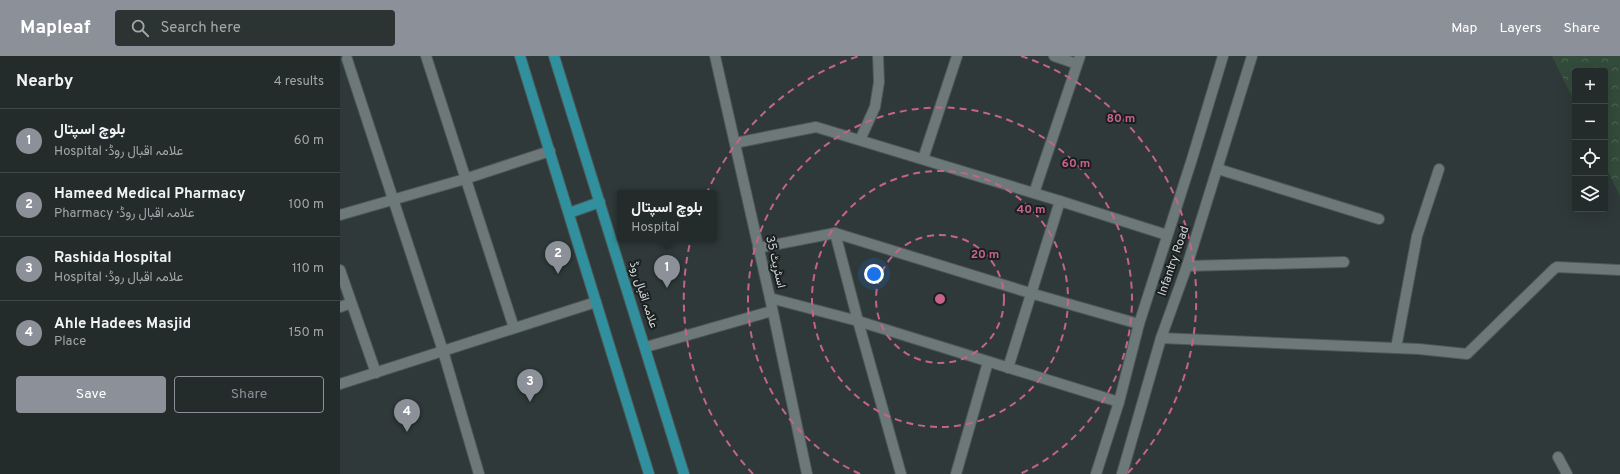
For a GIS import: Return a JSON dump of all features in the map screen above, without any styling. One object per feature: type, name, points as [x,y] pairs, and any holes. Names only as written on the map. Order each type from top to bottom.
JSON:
[{"type":"main road","points":[[520,56],[649,474]]},
{"type":"main road","name":"علامہ اقبال روڈ","points":[[554,56],[684,474]]},
{"type":"main road","points":[[569,213],[600,202]]},
{"type":"street","points":[[426,56],[514,328]]},
{"type":"street","name":"اسٹریٹ 35","points":[[715,56],[770,298],[807,474]]},
{"type":"street","points":[[860,140],[875,107],[879,82],[878,56]]},
{"type":"street","points":[[923,159],[957,56]]},
{"type":"street","points":[[1034,193],[1078,60],[1054,56]]},
{"type":"street","name":"Infantry Road","points":[[1096,474],[1119,402],[1139,324],[1223,56]]},
{"type":"street","name":"Infantry Road","points":[[1122,474],[1161,338],[1187,266],[1252,56]]},
{"type":"street","points":[[347,59],[443,351],[478,474]]},
{"type":"street","points":[[735,143],[816,127],[1060,200],[1167,235]]},
{"type":"street","points":[[340,215],[550,151]]},
{"type":"street","points":[[1218,169],[1379,219]]},
{"type":"street","points":[[1396,348],[1417,236],[1439,169]]},
{"type":"street","points":[[1008,368],[1060,200]]},
{"type":"street","points":[[758,248],[835,234],[1030,293],[1139,324]]},
{"type":"street","points":[[835,234],[901,474]]},
{"type":"street","points":[[1187,266],[1344,262]]},
{"type":"street","points":[[1161,338],[1396,348],[1467,354],[1557,267],[1620,270]]},
{"type":"street","points":[[340,270],[376,373]]},
{"type":"street","points":[[770,298],[858,321],[1119,402]]},
{"type":"street","points":[[340,384],[596,302]]},
{"type":"street","points":[[340,307],[352,303]]},
{"type":"street","points":[[646,348],[772,311]]},
{"type":"street","points":[[956,474],[988,362]]},
{"type":"street","points":[[1558,457],[1567,474]]},
{"type":"green space","points":[[1552,56],[1620,56],[1620,196],[1608,171],[1608,68],[1572,68],[1572,97]]},
{"type":"place","name":"Hameed Medical Pharmacy","points":[[558,274]]},
{"type":"place","name":"بلوچ اسپتال","points":[[667,288]]},
{"type":"place","name":"Rashida Hospital","points":[[530,402]]},
{"type":"place","name":"Ahle Hadees Masjid","points":[[407,432]]}]
